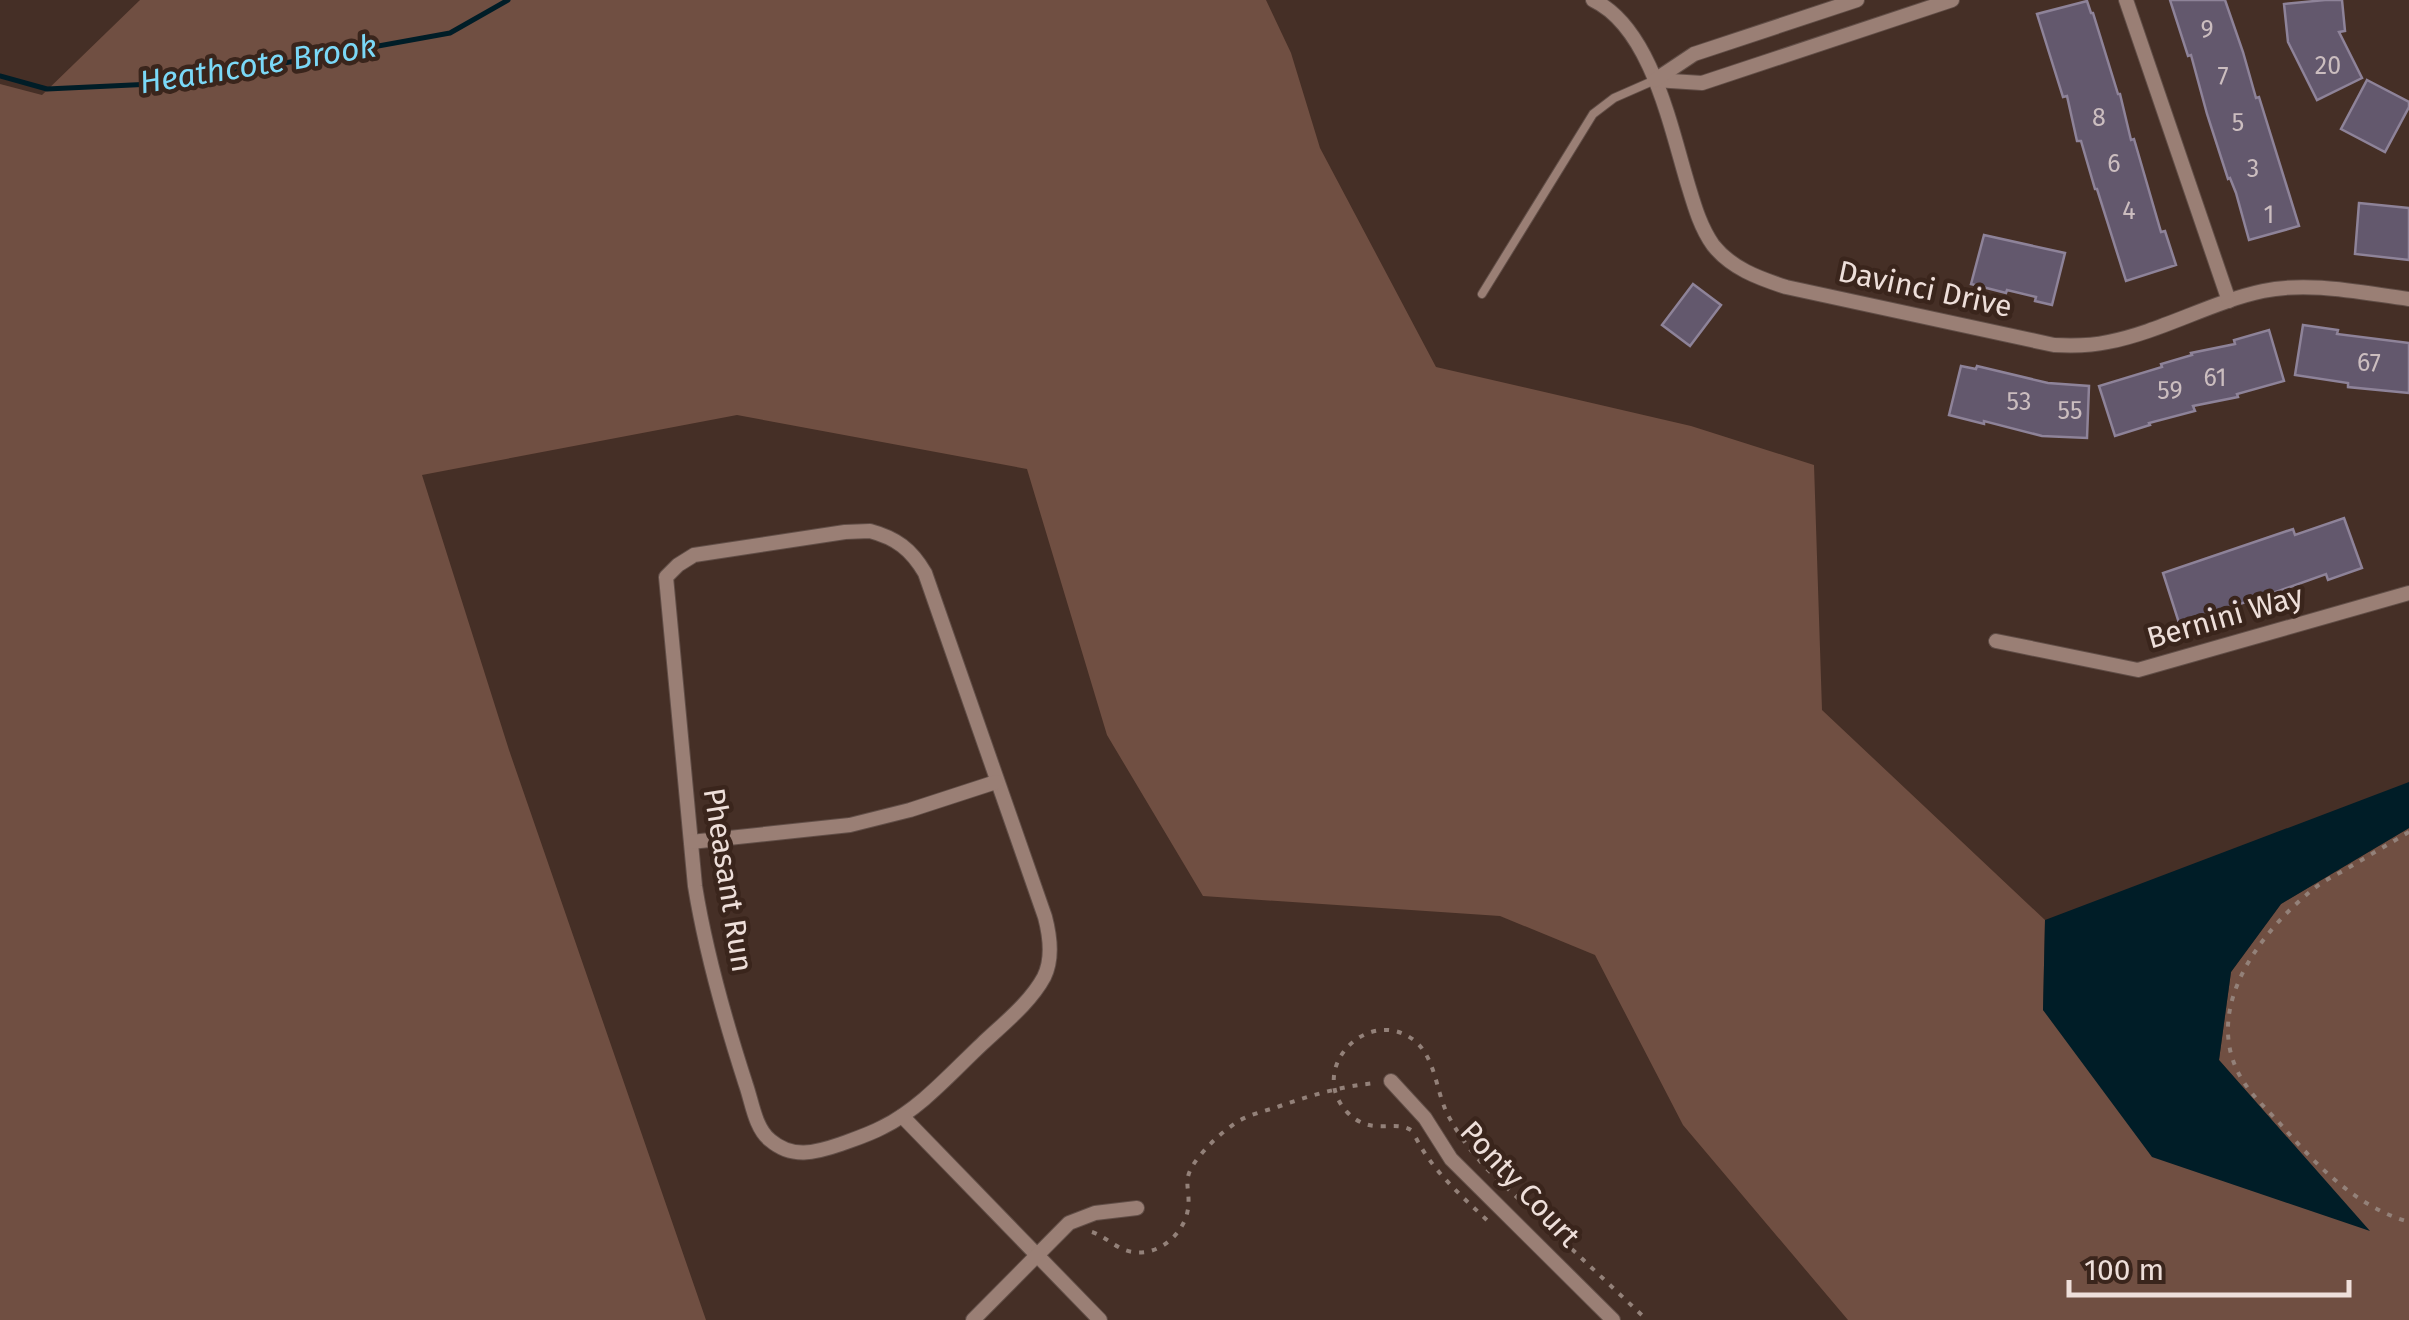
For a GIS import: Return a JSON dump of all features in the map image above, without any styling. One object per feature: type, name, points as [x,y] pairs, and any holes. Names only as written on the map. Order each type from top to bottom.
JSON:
[{"type":"street","name":"Davinci Drive","points":[[1592,0],[1623,22],[1636,40],[1655,80],[1699,221],[1724,256],[1758,278],[2054,346],[2113,342],[2229,301],[2284,288],[2409,298]]},
{"type":"street","points":[[1655,80],[1694,54],[1857,0]]},
{"type":"street","points":[[1655,80],[1702,83],[1952,0]]},
{"type":"street","points":[[2126,0],[2229,301]]},
{"type":"street","points":[[1838,6],[1846,34]]},
{"type":"street","name":"Pheasant Run","points":[[870,531],[906,546],[925,572],[996,782],[1045,917],[1050,944],[1045,974],[1021,1007],[902,1116],[815,1154],[784,1150],[762,1133],[725,1021],[702,930],[666,578],[694,555],[845,532],[870,531]]},
{"type":"street","name":"Bernini Way","points":[[1996,642],[2138,670],[2409,593]]},
{"type":"street","points":[[691,842],[850,826],[996,782]]},
{"type":"street","name":"Ponty Court","points":[[1391,1081],[1425,1118],[1451,1159],[1614,1320]]},
{"type":"street","points":[[902,1116],[1100,1320]]},
{"type":"street","points":[[972,1320],[1069,1223],[1094,1213],[1136,1208]]},
{"type":"lane","points":[[1482,294],[1593,114],[1614,98],[1655,80]]},
{"type":"path","points":[[2409,832],[2313,888],[2298,902],[2240,977],[2231,998],[2228,1023],[2229,1046],[2245,1085],[2303,1150],[2361,1201],[2383,1214],[2409,1222]]},
{"type":"path","points":[[1497,1230],[1442,1178],[1410,1128],[1372,1126],[1347,1112],[1336,1088],[1336,1068],[1340,1056],[1357,1037],[1386,1030],[1415,1041],[1428,1056],[1446,1110],[1468,1148],[1647,1320]]},
{"type":"path","points":[[1069,1223],[1079,1236],[1094,1232],[1124,1250],[1140,1253],[1161,1247],[1179,1231],[1186,1216],[1190,1171],[1218,1137],[1245,1118],[1336,1088],[1391,1081]]},
{"type":"shaded area","points":[[140,0],[1266,0],[1291,53],[1320,148],[1436,367],[1691,426],[1814,465],[1822,710],[2045,920],[2043,1010],[2368,1230],[2219,1060],[2231,972],[2281,904],[2409,828],[2409,1320],[1848,1320],[1683,1125],[1595,955],[1500,916],[1203,896],[1107,735],[1027,469],[737,415],[422,475],[509,750],[706,1320],[0,1320],[0,84],[42,95]]},
{"type":"water","points":[[2409,782],[2409,828],[2281,904],[2231,972],[2219,1060],[2370,1231],[2152,1157],[2043,1010],[2045,920]]},
{"type":"building","points":[[2170,0],[2225,0],[2299,226],[2249,240]]},
{"type":"building","points":[[2342,0],[2345,31],[2339,32],[2362,78],[2317,100],[2288,42],[2284,4]]},
{"type":"building","points":[[2087,1],[2120,94],[2161,232],[2165,231],[2176,265],[2126,281],[2037,14]]},
{"type":"building","points":[[2367,80],[2409,102],[2385,152],[2341,129]]},
{"type":"building","points":[[2359,203],[2409,208],[2409,260],[2355,254]]},
{"type":"building","points":[[1984,235],[2065,253],[2052,305],[2035,301],[2036,297],[1971,284]]},
{"type":"building","points":[[1693,284],[1721,305],[1690,346],[1662,325]]},
{"type":"building","points":[[2303,325],[2338,330],[2337,334],[2409,343],[2409,393],[2348,387],[2348,383],[2295,375]]},
{"type":"building","points":[[2269,330],[2284,381],[2237,394],[2238,397],[2193,406],[2195,411],[2115,436],[2099,386]]},
{"type":"building","points":[[1961,366],[1977,366],[2048,383],[2089,386],[2087,438],[2042,436],[1949,415]]},
{"type":"building","points":[[2344,518],[2362,568],[2328,580],[2326,574],[2179,623],[2163,573],[2293,529],[2295,535]]},
{"type":"waterway","name":"Heathcote Brook","points":[[0,76],[47,89],[174,83],[450,33],[508,0]]}]
